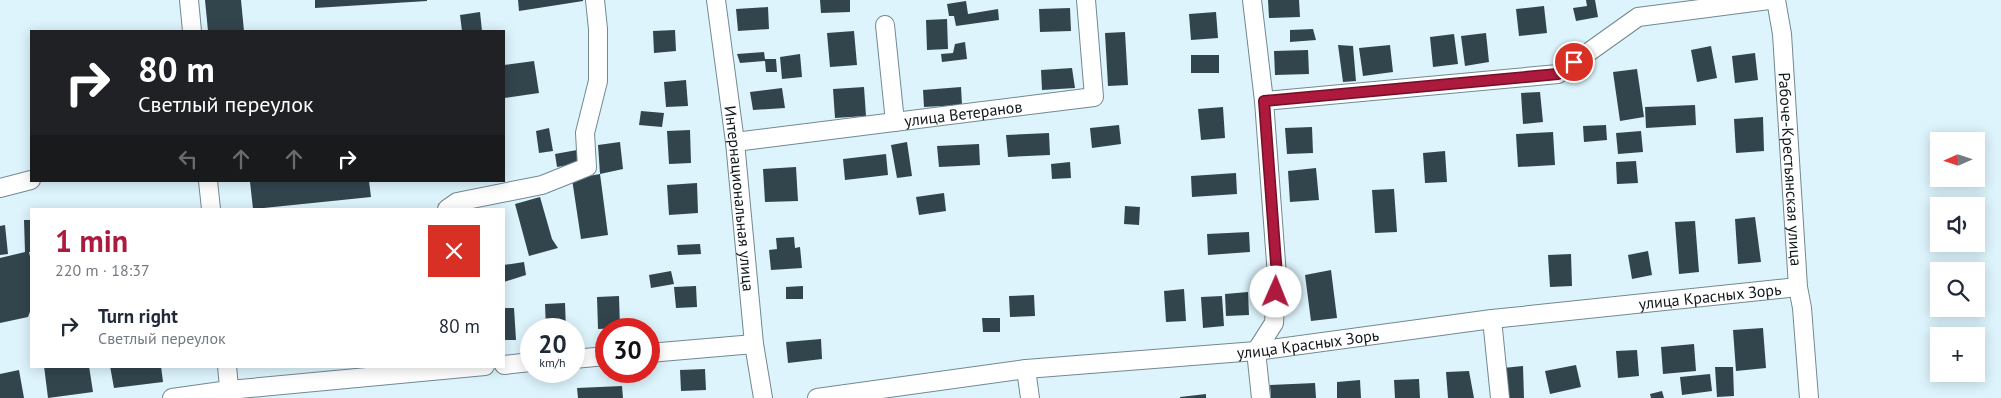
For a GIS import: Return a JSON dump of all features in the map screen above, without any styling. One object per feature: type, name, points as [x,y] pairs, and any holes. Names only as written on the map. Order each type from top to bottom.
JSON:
[{"type":"street","points":[[189,0],[192,30]]},
{"type":"street","points":[[448,208],[457,202],[542,185],[587,167],[585,132],[598,81],[598,29],[595,0]]},
{"type":"street","name":"Интернациональная улица","points":[[716,0],[735,142],[754,344],[763,398]]},
{"type":"street","name":"улица Ветеранов","points":[[735,142],[1094,97],[1086,0]]},
{"type":"street","points":[[1252,0],[1264,101],[1277,276],[1274,323],[1256,351],[1261,398]]},
{"type":"street","points":[[1264,101],[1558,74],[1638,17],[1769,0]]},
{"type":"street","name":"Рабоче-Крестьянская улица","points":[[1776,0],[1782,34],[1798,287],[1802,308],[1809,398]]},
{"type":"street","points":[[885,25],[896,122]]},
{"type":"street","points":[[0,188],[30,180]]},
{"type":"street","points":[[208,182],[211,208]]},
{"type":"street","name":"улица Красных Зорь","points":[[816,398],[1026,369],[1256,351],[1492,319],[1798,287]]},
{"type":"street","points":[[1492,319],[1500,398]]},
{"type":"street","points":[[660,352],[754,344]]},
{"type":"street","points":[[505,365],[520,363]]},
{"type":"street","points":[[227,368],[230,394]]},
{"type":"street","points":[[172,398],[230,394],[413,369],[437,368]]},
{"type":"street","points":[[1026,369],[1030,398]]},
{"type":"building","points":[[205,0],[241,0],[244,30],[208,30]]},
{"type":"building","points":[[315,0],[427,0],[427,1],[315,8]]},
{"type":"building","points":[[518,0],[583,0],[583,1],[519,11]]},
{"type":"building","points":[[820,0],[850,0],[850,12],[821,13]]},
{"type":"building","points":[[1268,0],[1299,0],[1300,17],[1269,18]]},
{"type":"building","points":[[1586,0],[1595,0],[1598,17],[1576,21],[1573,8],[1587,6]]},
{"type":"building","points":[[966,1],[968,14],[998,9],[999,20],[956,26],[954,16],[949,16],[947,4]]},
{"type":"building","points":[[1544,6],[1547,33],[1519,36],[1516,9]]},
{"type":"building","points":[[768,7],[769,29],[738,31],[736,9]]},
{"type":"building","points":[[1070,8],[1071,31],[1040,32],[1039,9]]},
{"type":"building","points":[[480,12],[482,30],[462,30],[460,15]]},
{"type":"building","points":[[1216,12],[1218,38],[1191,40],[1189,14]]},
{"type":"building","points":[[947,19],[948,49],[927,50],[926,20]]},
{"type":"building","points":[[1313,29],[1316,40],[1290,42],[1290,30]]},
{"type":"building","points":[[675,30],[676,51],[654,53],[653,31]]},
{"type":"building","points":[[854,31],[857,65],[830,67],[827,33]]},
{"type":"building","points":[[1125,32],[1128,85],[1108,86],[1105,33]]},
{"type":"building","points":[[1486,33],[1489,62],[1465,66],[1461,36]]},
{"type":"building","points":[[1454,34],[1458,64],[1433,67],[1430,37]]},
{"type":"building","points":[[965,42],[967,59],[942,62],[941,54],[953,53],[955,44]]},
{"type":"building","points":[[1338,45],[1353,46],[1356,81],[1343,82]]},
{"type":"building","points":[[1390,45],[1393,72],[1363,76],[1359,48]]},
{"type":"building","points":[[1711,46],[1717,78],[1697,82],[1691,50]]},
{"type":"building","points":[[1308,50],[1309,74],[1275,75],[1274,51]]},
{"type":"building","points":[[764,52],[765,59],[776,59],[777,72],[766,72],[765,61],[740,63],[737,54]]},
{"type":"building","points":[[1755,53],[1758,80],[1735,83],[1732,56]]},
{"type":"building","points":[[800,54],[802,77],[782,79],[780,57]]},
{"type":"building","points":[[1191,55],[1219,55],[1219,73],[1191,73]]},
{"type":"building","points":[[534,61],[539,93],[505,98],[505,65]]},
{"type":"building","points":[[1072,68],[1075,88],[1042,90],[1041,70]]},
{"type":"building","points":[[1637,69],[1644,117],[1620,121],[1613,72]]},
{"type":"building","points":[[686,80],[688,106],[666,107],[664,82]]},
{"type":"building","points":[[864,87],[866,116],[835,118],[833,89]]},
{"type":"building","points":[[961,87],[962,105],[924,107],[923,90]]},
{"type":"building","points":[[782,88],[785,108],[753,110],[750,92]]},
{"type":"building","points":[[1540,92],[1543,122],[1523,124],[1521,93]]},
{"type":"building","points":[[1695,105],[1696,125],[1646,128],[1645,107]]},
{"type":"building","points":[[1223,107],[1225,138],[1201,140],[1198,109]]},
{"type":"building","points":[[641,111],[664,113],[662,127],[639,125]]},
{"type":"building","points":[[1763,117],[1764,151],[1736,153],[1734,119]]},
{"type":"building","points":[[1119,125],[1121,144],[1092,148],[1090,128]]},
{"type":"building","points":[[1606,125],[1607,140],[1584,142],[1583,126]]},
{"type":"building","points":[[1312,127],[1313,153],[1287,154],[1285,128]]},
{"type":"building","points":[[549,128],[553,151],[539,153],[536,131]]},
{"type":"building","points":[[690,130],[691,163],[669,164],[667,131]]},
{"type":"building","points":[[1641,131],[1643,152],[1618,154],[1616,133]]},
{"type":"building","points":[[1553,132],[1555,165],[1518,167],[1516,134]]},
{"type":"building","points":[[1049,133],[1050,155],[1008,157],[1006,135]]},
{"type":"building","points":[[620,142],[623,169],[600,174],[598,145]]},
{"type":"building","points":[[907,142],[912,176],[897,178],[891,145]]},
{"type":"building","points":[[979,144],[980,165],[939,167],[937,146]]},
{"type":"building","points":[[577,150],[580,163],[557,167],[555,154]]},
{"type":"building","points":[[1445,151],[1447,182],[1425,183],[1423,153]]},
{"type":"building","points":[[886,154],[888,175],[845,180],[843,159]]},
{"type":"building","points":[[1636,161],[1638,183],[1617,184],[1616,162]]},
{"type":"building","points":[[1070,162],[1071,178],[1052,179],[1051,164]]},
{"type":"building","points":[[796,167],[798,201],[765,202],[763,169]]},
{"type":"building","points":[[1316,168],[1319,200],[1290,202],[1288,171]]},
{"type":"building","points":[[1236,173],[1237,194],[1192,197],[1191,176]]},
{"type":"building","points":[[600,174],[608,235],[581,239],[572,179]]},
{"type":"building","points":[[250,182],[369,182],[371,197],[253,208]]},
{"type":"building","points":[[697,183],[698,213],[669,215],[667,185]]},
{"type":"building","points":[[1394,189],[1397,232],[1375,233],[1372,190]]},
{"type":"building","points":[[944,193],[946,211],[919,215],[916,197]]},
{"type":"building","points":[[540,197],[552,239],[558,248],[529,256],[515,204]]},
{"type":"building","points":[[1125,206],[1140,207],[1139,225],[1124,224]]},
{"type":"building","points":[[1755,217],[1761,262],[1738,264],[1735,219]]},
{"type":"building","points":[[24,220],[30,220],[30,312],[28,317],[0,323],[0,258],[25,252]]},
{"type":"building","points":[[1695,221],[1699,272],[1679,274],[1675,222]]},
{"type":"building","points":[[5,225],[8,254],[0,255],[0,226]]},
{"type":"building","points":[[1249,232],[1250,252],[1208,255],[1207,234]]},
{"type":"building","points":[[794,237],[795,248],[800,247],[802,268],[771,270],[769,250],[777,249],[776,238]]},
{"type":"building","points":[[700,244],[701,254],[678,255],[677,245]]},
{"type":"building","points":[[1648,251],[1652,275],[1632,279],[1628,255]]},
{"type":"building","points":[[1571,254],[1572,286],[1550,287],[1548,255]]},
{"type":"building","points":[[524,262],[526,275],[505,282],[505,265]]},
{"type":"building","points":[[1331,270],[1337,318],[1311,321],[1305,275]]},
{"type":"building","points":[[671,271],[674,284],[651,288],[649,275]]},
{"type":"building","points":[[696,286],[697,307],[676,308],[674,287]]},
{"type":"building","points":[[803,286],[803,299],[786,299],[786,287]]},
{"type":"building","points":[[1184,289],[1186,321],[1166,322],[1164,291]]},
{"type":"building","points":[[1248,292],[1249,315],[1226,316],[1225,294]]},
{"type":"building","points":[[1034,295],[1035,316],[1010,317],[1009,296]]},
{"type":"building","points":[[619,296],[620,318],[598,318],[597,297]]},
{"type":"building","points":[[1222,296],[1224,326],[1203,328],[1201,297]]},
{"type":"building","points":[[565,303],[566,318],[546,318],[545,304]]},
{"type":"building","points":[[505,308],[514,308],[516,340],[505,340]]},
{"type":"building","points":[[982,318],[1000,318],[1000,332],[983,332]]},
{"type":"building","points":[[1763,328],[1766,368],[1736,371],[1733,330]]},
{"type":"building","points":[[821,339],[822,359],[788,363],[786,342]]},
{"type":"building","points":[[1694,344],[1696,371],[1663,374],[1661,347]]},
{"type":"building","points":[[1637,350],[1639,376],[1618,378],[1616,351]]},
{"type":"building","points":[[1576,365],[1581,387],[1550,394],[1545,371]]},
{"type":"building","points":[[1523,366],[1524,398],[1504,398],[1503,368]]},
{"type":"building","points":[[1715,367],[1733,367],[1734,396],[1717,397]]},
{"type":"building","points":[[44,368],[89,368],[93,392],[48,398]]},
{"type":"building","points":[[110,368],[161,368],[163,382],[114,388]]},
{"type":"building","points":[[705,369],[706,390],[681,391],[680,370]]},
{"type":"building","points":[[19,370],[24,398],[0,398],[0,374]]},
{"type":"building","points":[[1469,371],[1474,398],[1448,398],[1446,372]]},
{"type":"building","points":[[1710,374],[1712,391],[1682,395],[1680,377]]},
{"type":"building","points":[[1419,379],[1420,398],[1395,398],[1394,380]]},
{"type":"building","points":[[1360,380],[1361,398],[1337,398],[1337,382]]},
{"type":"building","points":[[1315,383],[1316,398],[1271,398],[1270,385]]},
{"type":"building","points":[[622,386],[623,398],[578,398],[577,388]]},
{"type":"building","points":[[1662,391],[1664,398],[1651,398],[1650,394]]},
{"type":"building","points":[[1206,394],[1206,398],[1180,398],[1180,397]]},
{"type":"route","points":[[1276,292],[1277,276],[1264,101],[1558,74],[1574,62]]}]
